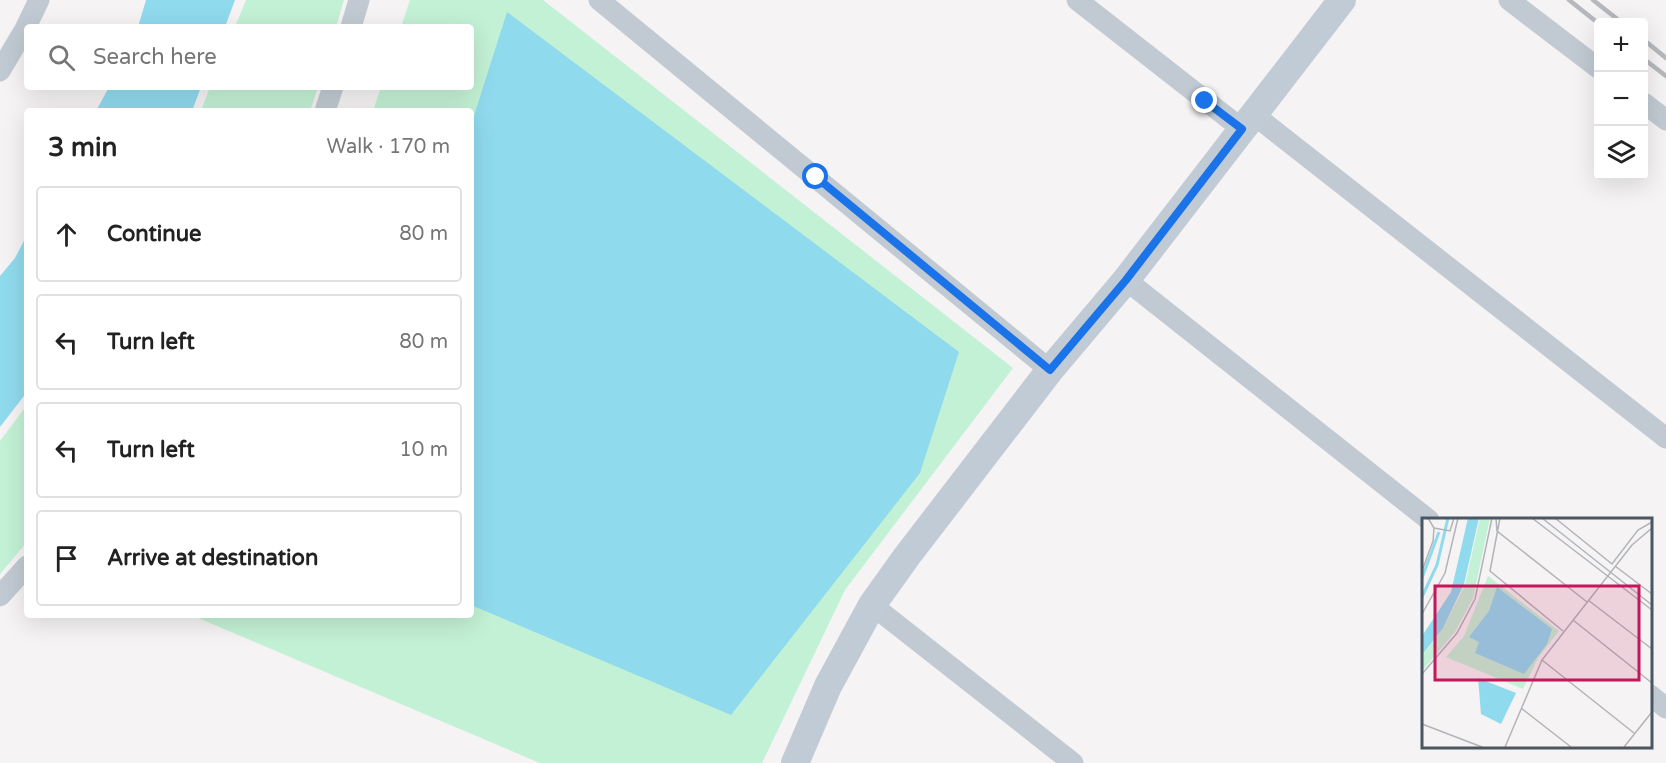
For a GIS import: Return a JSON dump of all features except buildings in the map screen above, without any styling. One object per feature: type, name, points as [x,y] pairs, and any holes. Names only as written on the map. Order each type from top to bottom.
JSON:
[{"type":"street","points":[[27,24],[39,0]]},
{"type":"street","points":[[352,24],[359,0]]},
{"type":"street","points":[[599,0],[1050,370]]},
{"type":"street","points":[[1077,0],[1247,122],[1666,438]]},
{"type":"street","points":[[795,763],[828,686],[872,605],[907,556],[1050,370],[1126,280],[1342,0]]},
{"type":"street","points":[[1509,0],[1594,64]]},
{"type":"street","points":[[0,70],[24,31]]},
{"type":"street","points":[[326,108],[332,90]]},
{"type":"street","points":[[1648,106],[1666,120]]},
{"type":"street","points":[[1126,280],[1426,518]]},
{"type":"street","points":[[0,596],[24,569]]},
{"type":"street","points":[[872,605],[1073,763]]},
{"type":"street","points":[[1651,696],[1666,708]]},
{"type":"green space","points":[[246,0],[344,0],[337,24],[236,24]]},
{"type":"green space","points":[[410,0],[543,0],[1013,368],[845,590],[762,763],[540,763],[198,618],[474,618],[474,108],[374,108],[380,90],[474,90],[474,24],[402,24]]},
{"type":"green space","points":[[209,90],[317,90],[311,108],[202,108]]},
{"type":"green space","points":[[24,409],[24,546],[0,574],[0,441]]},
{"type":"water","points":[[146,0],[235,0],[226,24],[139,24]]},
{"type":"water","points":[[507,12],[959,352],[920,473],[731,715],[474,606],[474,116]]},
{"type":"water","points":[[107,90],[200,90],[193,108],[98,108]]},
{"type":"water","points":[[24,241],[24,396],[0,427],[0,276],[15,258]]},
{"type":"railway","points":[[1569,0],[1594,20]]},
{"type":"railway","points":[[1593,0],[1616,18]]},
{"type":"railway","points":[[1648,43],[1666,58]]},
{"type":"railway","points":[[1648,62],[1666,76]]},
{"type":"route","points":[[816,177],[1050,370],[1126,280],[1242,129],[1205,101]]}]
